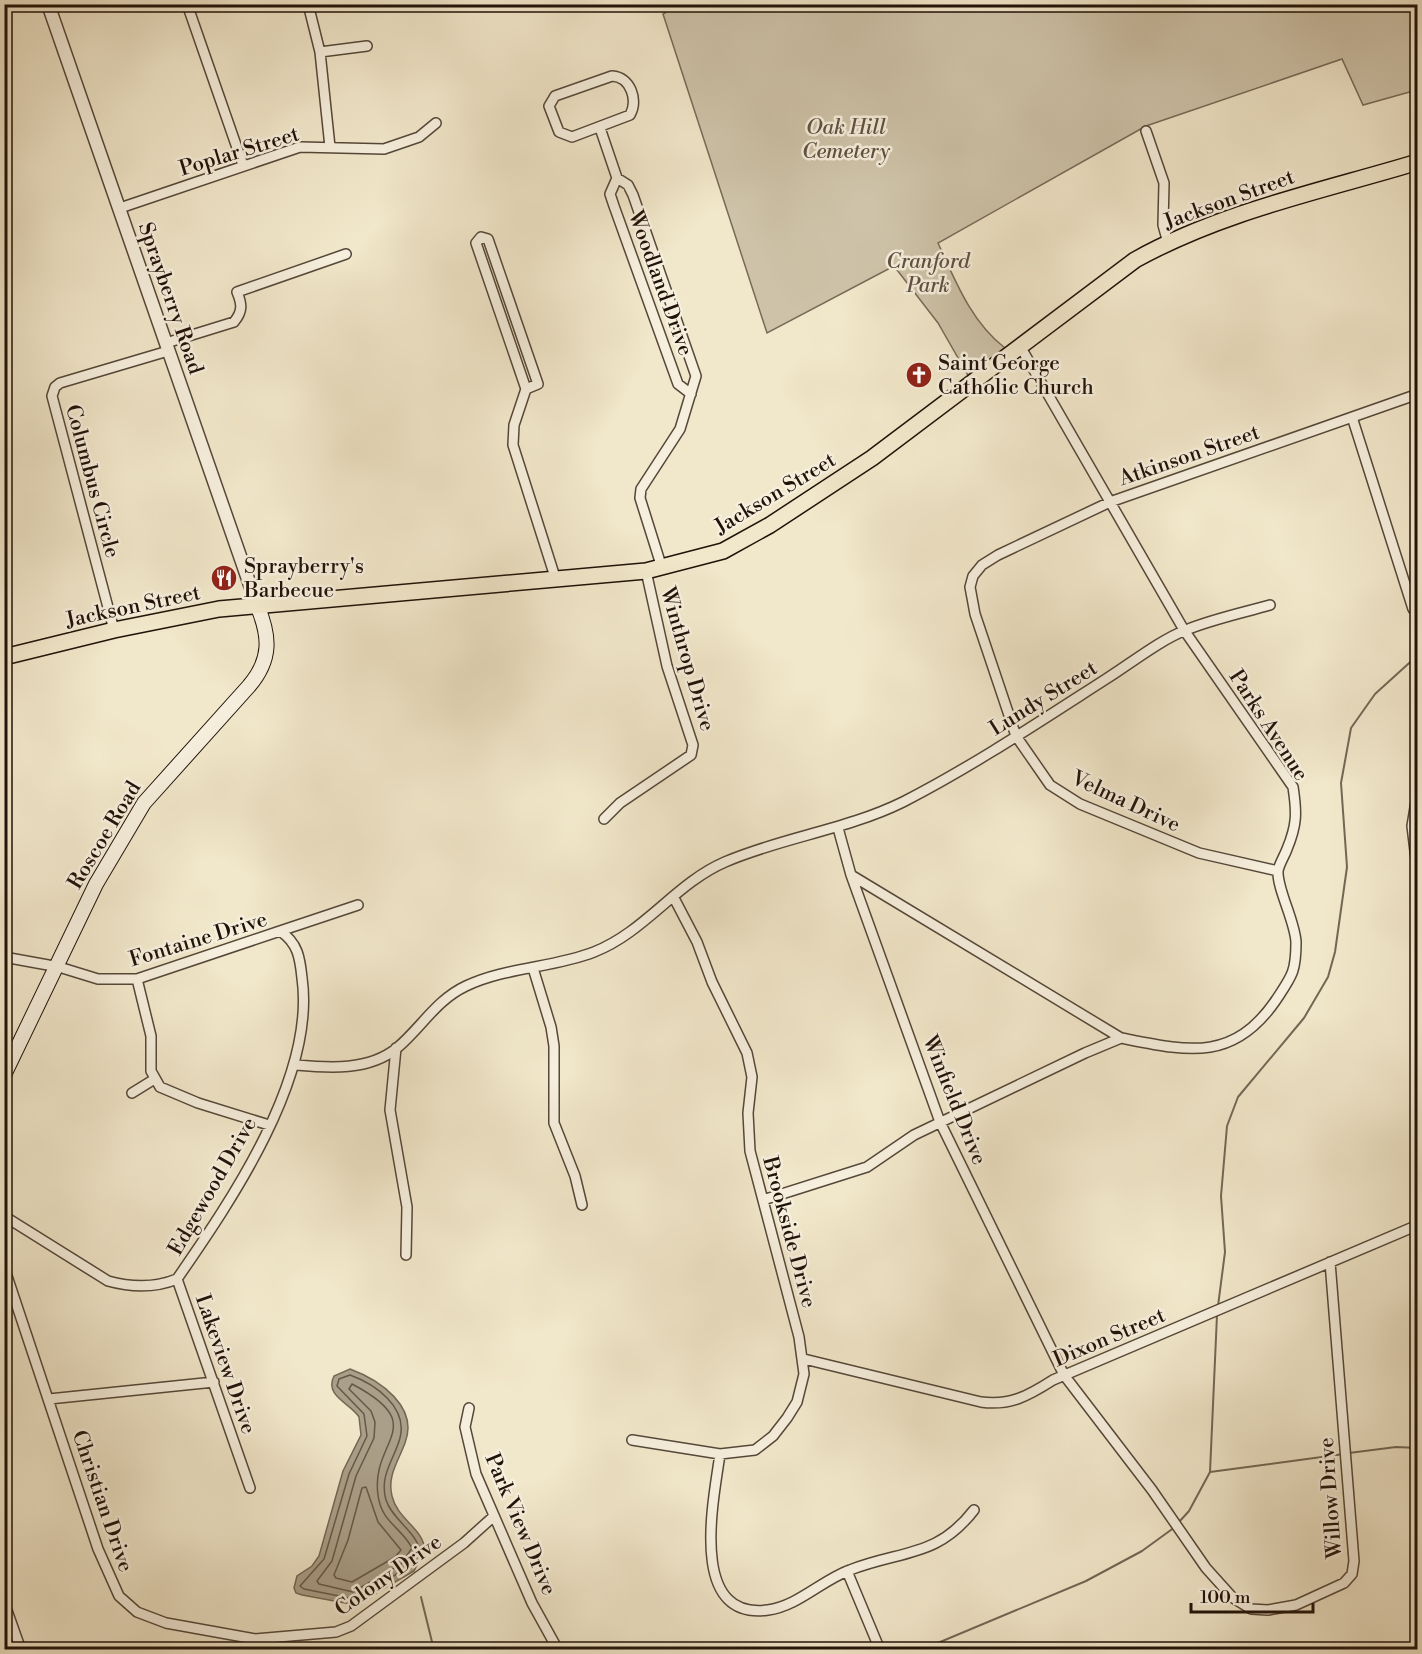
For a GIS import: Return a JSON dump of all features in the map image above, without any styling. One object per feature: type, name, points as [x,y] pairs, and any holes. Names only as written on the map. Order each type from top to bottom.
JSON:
[{"type":"main road","name":"Jackson Street","points":[[4,657],[196,612],[555,577],[646,571],[723,551],[771,525],[872,458],[1135,260],[1168,243],[1226,219],[1418,162]]},
{"type":"main road","name":"Roscoe Road","points":[[4,1075],[59,966],[96,884],[144,803],[249,686],[263,667],[268,637],[257,605]]},
{"type":"street","name":"Sprayberry Road","points":[[48,4],[257,605]]},
{"type":"street","points":[[187,4],[243,165]]},
{"type":"street","points":[[308,4],[320,52],[330,147]]},
{"type":"street","points":[[320,52],[367,46]]},
{"type":"street","points":[[612,76],[620,77],[629,87],[634,103],[632,112],[627,118],[600,128],[572,137],[563,135],[554,123],[550,102],[561,93],[612,76]]},
{"type":"street","name":"Poplar Street","points":[[120,208],[300,147],[384,149],[418,137],[436,123]]},
{"type":"street","name":"Woodland Drive","points":[[600,128],[617,178],[628,185],[633,195],[696,376],[680,429],[641,489],[640,498],[662,568]]},
{"type":"street","points":[[1146,131],[1164,183],[1163,225],[1168,243]]},
{"type":"street","name":"Woodland Drive","points":[[617,178],[610,194],[614,206],[678,384],[691,394]]},
{"type":"street","points":[[526,389],[538,384],[488,239],[481,237],[476,243],[526,389],[514,425],[513,445],[555,577]]},
{"type":"street","name":"Columbus Circle","points":[[114,630],[52,396],[55,387],[60,383],[234,322],[240,314],[242,304],[237,292],[346,254]]},
{"type":"street","name":"Parks Avenue","points":[[1020,346],[1184,630],[1293,787],[1298,816],[1278,871]]},
{"type":"street","name":"Atkinson Street","points":[[980,568],[998,555],[1110,502],[1418,394]]},
{"type":"street","points":[[1352,417],[1413,609]]},
{"type":"street","name":"Velma Drive","points":[[980,568],[973,576],[970,587],[975,614],[1016,736],[1050,785],[1080,804],[1199,853],[1278,871]]},
{"type":"street","name":"Winthrop Drive","points":[[604,819],[620,803],[692,755],[693,745],[667,666],[646,571]]},
{"type":"street","name":"Lundy Street","points":[[396,1048],[438,1004],[463,987],[490,976],[533,968],[596,951],[633,931],[689,884],[724,862],[800,836],[837,828],[895,806],[940,783],[1184,630],[1270,605]]},
{"type":"street","points":[[1418,789],[1412,826],[1418,876]]},
{"type":"street","name":"Winfield Drive","points":[[837,828],[851,875],[940,1122],[1064,1375]]},
{"type":"street","points":[[851,875],[1121,1038],[1164,1046],[1201,1048],[1224,1046],[1247,1034],[1267,1013],[1294,975],[1296,939],[1278,871]]},
{"type":"street","name":"Brookside Drive","points":[[632,1440],[720,1454],[754,1450],[773,1436],[797,1402],[804,1374],[804,1359],[750,1152],[752,1077],[747,1053],[716,990],[697,942],[674,898]]},
{"type":"street","points":[[280,931],[358,905]]},
{"type":"street","name":"Fontaine Drive","points":[[4,957],[59,966],[98,979],[137,979],[280,931],[291,939],[298,950],[305,995],[296,1065]]},
{"type":"street","points":[[533,968],[551,1027],[554,1046],[554,1123],[575,1176],[582,1205]]},
{"type":"street","points":[[137,979],[151,1036],[150,1062],[153,1080],[167,1092],[269,1125]]},
{"type":"street","points":[[763,1200],[867,1167],[914,1135],[1121,1038]]},
{"type":"street","points":[[296,1065],[357,1066],[396,1048]]},
{"type":"street","points":[[396,1048],[390,1110],[407,1207],[406,1255]]},
{"type":"street","name":"Edgewood Drive","points":[[4,1216],[108,1281],[126,1286],[162,1284],[177,1279],[257,1153],[296,1065]]},
{"type":"street","points":[[132,1093],[153,1080]]},
{"type":"street","name":"Dixon Street","points":[[804,1359],[998,1404],[1017,1401],[1064,1375],[1418,1225]]},
{"type":"street","name":"Willow Drive","points":[[1064,1375],[1152,1490],[1206,1568],[1233,1598],[1251,1609],[1268,1610],[1296,1605],[1327,1592],[1344,1583],[1352,1574],[1354,1561],[1330,1262]]},
{"type":"street","name":"Christian Drive","points":[[4,1267],[98,1549],[119,1596],[137,1611],[166,1623],[255,1639]]},
{"type":"street","name":"Lakeview Drive","points":[[177,1279],[250,1488]]},
{"type":"street","points":[[49,1399],[214,1382]]},
{"type":"street","name":"Park View Drive","points":[[469,1408],[465,1427],[476,1474],[532,1603],[558,1650]]},
{"type":"street","points":[[720,1454],[713,1499],[710,1556],[714,1579],[728,1599],[746,1608],[766,1610],[783,1606],[847,1571],[928,1549],[959,1530],[974,1510]]},
{"type":"street","name":"Colony Drive","points":[[255,1639],[336,1632],[351,1626],[464,1543],[494,1516]]},
{"type":"street","points":[[847,1571],[880,1650]]},
{"type":"street","points":[[4,1602],[21,1650]]},
{"type":"street","points":[[255,1639],[261,1650]]},
{"type":"green space","name":"Oak Hill Cemetery","points":[[680,4],[1417,5],[1417,90],[1363,105],[1342,59],[1146,126],[938,243],[973,313],[993,338],[1005,348],[969,377],[938,323],[894,266],[767,333],[663,14]]},
{"type":"water","points":[[350,1369],[384,1388],[402,1407],[407,1418],[408,1430],[394,1469],[391,1489],[395,1504],[420,1536],[425,1550],[414,1571],[356,1605],[302,1595],[296,1593],[294,1588],[297,1576],[312,1566],[319,1556],[343,1471],[361,1435],[359,1417],[339,1399],[332,1389],[334,1376]]},
{"type":"waterway","points":[[1218,1306],[1225,1252],[1221,1196],[1227,1126],[1238,1097],[1304,1018],[1328,977],[1335,952],[1347,867],[1341,783],[1351,728],[1375,694],[1418,655]]},
{"type":"waterway","points":[[1179,1522],[1189,1511],[1210,1472],[1217,1315]]},
{"type":"waterway","points":[[1349,1453],[1396,1447],[1418,1448]]},
{"type":"waterway","points":[[1210,1472],[1344,1454]]},
{"type":"waterway","points":[[921,1650],[1086,1581],[1142,1551],[1175,1527]]},
{"type":"waterway","points":[[421,1597],[434,1650]]},
{"type":"place","name":"Saint George Catholic Church","points":[[919,375]]},
{"type":"place","name":"Sprayberry's Barbecue","points":[[224,578]]},
{"type":"park label","name":"Cranford Park","points":[[928,273]]}]
